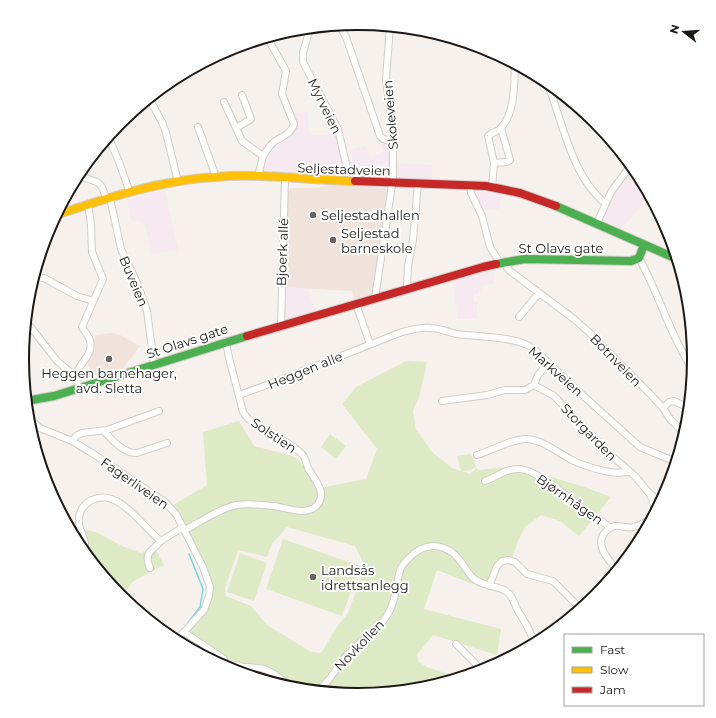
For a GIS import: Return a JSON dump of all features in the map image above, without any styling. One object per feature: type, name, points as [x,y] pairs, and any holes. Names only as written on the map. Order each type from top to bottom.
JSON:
[{"type":"street","points":[[342,31],[346,37],[380,136],[383,139],[393,141]]},
{"type":"street","name":"Skoleveien","points":[[375,298],[392,182],[394,156],[386,79],[390,32]]},
{"type":"street","name":"Myrveien","points":[[308,34],[303,53],[303,62],[338,129],[347,168],[357,177],[357,181]]},
{"type":"street","points":[[258,177],[263,156],[269,146],[274,141],[290,132],[294,124],[282,94],[286,71],[270,42]]},
{"type":"street","points":[[492,187],[494,162],[488,136],[501,128],[506,118],[514,96],[515,70]]},
{"type":"street","points":[[551,92],[580,172],[591,188],[605,203]]},
{"type":"street","points":[[236,128],[251,119],[242,95]]},
{"type":"street","points":[[224,102],[242,141],[263,156]]},
{"type":"street","points":[[152,103],[166,133],[178,182]]},
{"type":"street","points":[[198,127],[216,177]]},
{"type":"street","points":[[494,162],[507,162],[510,160],[501,128]]},
{"type":"street","points":[[111,142],[120,162],[130,193]]},
{"type":"street","points":[[597,224],[611,192],[627,170]]},
{"type":"street","name":"Buveien","points":[[83,177],[96,181],[101,185],[108,198],[121,249],[138,285],[147,311],[154,364]]},
{"type":"street","name":"Seljestadveien","points":[[63,213],[108,198],[178,182],[216,177],[258,177],[470,185],[513,190],[536,197],[671,256]]},
{"type":"street","name":"Bjoerk allé","points":[[281,326],[285,178]]},
{"type":"street","points":[[407,288],[408,266],[413,240],[418,183]]},
{"type":"street","name":"Botnveien","points":[[470,185],[471,193],[482,216],[485,233],[492,252],[510,271],[574,319],[592,335],[662,408],[680,429]]},
{"type":"street","points":[[75,376],[89,353],[90,342],[82,327],[103,279],[92,252],[91,224],[88,204]]},
{"type":"street","points":[[644,245],[639,258],[678,345],[687,360]]},
{"type":"street","name":"St Olavs gate","points":[[32,400],[54,396],[226,341],[407,288],[503,262],[525,259],[631,261],[639,258]]},
{"type":"street","points":[[39,278],[44,278],[77,296],[93,301]]},
{"type":"street","points":[[520,317],[539,293]]},
{"type":"street","points":[[356,304],[370,344]]},
{"type":"street","points":[[31,328],[53,357],[75,376],[80,388]]},
{"type":"street","name":"Markveien","points":[[370,344],[402,332],[429,328],[457,334],[521,343],[532,348],[640,447],[671,460]]},
{"type":"street","name":"Solstien","points":[[184,529],[237,505],[275,506],[307,511],[317,506],[320,502],[318,482],[309,469],[303,455],[248,419],[243,412],[226,341]]},
{"type":"street","name":"Heggen alle","points":[[239,395],[370,344]]},
{"type":"street","points":[[442,401],[487,395],[505,390],[525,390],[534,385],[538,375],[548,363]]},
{"type":"street","name":"Storgarden","points":[[534,385],[554,396],[634,476],[648,493],[656,498]]},
{"type":"street","points":[[662,408],[669,402],[674,401],[684,405]]},
{"type":"street","points":[[72,441],[80,434],[104,431],[159,411]]},
{"type":"street","name":"Fagerliveien","points":[[35,424],[40,428],[72,441],[92,453],[165,502],[176,514],[203,566],[210,587],[206,605],[180,636]]},
{"type":"street","points":[[104,431],[123,448],[132,453],[137,453],[167,443]]},
{"type":"street","points":[[477,455],[513,442],[528,439],[543,444],[586,466],[621,473],[628,471]]},
{"type":"street","name":"Bjørnhågen","points":[[485,481],[506,471],[519,469],[527,471],[556,487],[610,528]]},
{"type":"street","name":"Bjørnhågen","points":[[648,493],[653,505]]},
{"type":"street","points":[[85,543],[79,523],[80,514],[89,501],[99,497],[111,498],[120,502],[162,541]]},
{"type":"street","name":"Bjørnhågen","points":[[614,565],[601,548],[602,536],[610,528],[617,526],[634,527],[644,523]]},
{"type":"street","points":[[150,568],[147,556],[151,550],[162,541],[184,529]]},
{"type":"street","name":"Novkollen","points":[[322,686],[352,650],[380,626],[389,613],[402,565],[416,551],[429,546],[448,550],[458,557],[474,578],[489,586],[502,589],[511,596],[529,628],[533,638]]},
{"type":"street","points":[[489,586],[497,566],[502,561],[509,560],[515,562],[527,574],[553,581],[577,605]]},
{"type":"street","points":[[184,632],[224,659]]},
{"type":"street","points":[[456,644],[477,666]]},
{"type":"street","points":[[244,668],[260,668],[267,670],[280,679]]},
{"type":"shaded area","points":[[308,111],[309,131],[311,135],[340,135],[356,172],[355,177],[337,175],[315,177],[264,174],[263,169],[265,159],[269,151],[291,135],[296,129],[296,124],[291,114]]},
{"type":"shaded area","points":[[386,142],[391,145],[389,177],[361,177],[349,150],[366,146],[370,157],[384,151],[381,143]]},
{"type":"shaded area","points":[[395,163],[432,165],[432,180],[398,179],[396,178]]},
{"type":"shaded area","points":[[629,172],[646,200],[637,212],[620,229],[603,218],[609,200]]},
{"type":"shaded area","name":"Seljestad barneskole","points":[[328,185],[385,188],[387,190],[373,291],[370,295],[354,299],[352,291],[283,287],[287,191],[288,189],[293,188],[318,188]]},
{"type":"shaded area","points":[[165,190],[178,250],[152,254],[145,225],[141,222],[130,220],[127,199]]},
{"type":"shaded area","points":[[475,191],[502,193],[499,209],[482,210],[473,194]]},
{"type":"shaded area","points":[[493,268],[495,284],[484,285],[478,294],[473,294],[474,302],[477,302],[477,319],[458,319],[453,285],[455,278]]},
{"type":"shaded area","points":[[283,287],[308,288],[316,313],[285,321],[282,317]]},
{"type":"shaded area","name":"Heggen barnehager, avd. Sletta","points":[[111,333],[120,335],[140,346],[121,371],[98,378],[87,364],[92,354],[95,335]]},
{"type":"green space","points":[[406,361],[427,362],[419,398],[413,410],[416,430],[432,452],[452,468],[470,474],[476,468],[478,470],[517,466],[611,497],[579,536],[560,521],[541,515],[525,527],[518,541],[511,562],[495,566],[485,589],[437,570],[424,609],[501,629],[497,655],[433,635],[417,655],[419,662],[427,667],[451,675],[422,682],[401,685],[358,688],[336,687],[294,682],[252,671],[212,654],[179,635],[200,615],[210,595],[201,565],[198,564],[199,560],[170,507],[207,485],[203,432],[239,421],[254,446],[296,457],[320,488],[366,479],[377,449],[342,404],[356,387]],"holes":[[[287,527],[355,546],[365,567],[348,613],[339,624],[321,653],[311,652],[267,625],[251,606],[226,596],[225,588],[238,550],[267,557],[272,544]]]},
{"type":"green space","points":[[330,434],[346,446],[336,459],[321,447]]},
{"type":"green space","points":[[471,454],[476,467],[471,470],[461,471],[457,456]]},
{"type":"green space","points":[[81,529],[96,532],[122,546],[141,553],[154,546],[164,565],[132,582],[125,592],[83,541]]},
{"type":"green space","name":"Landsås idrettsanlegg","points":[[283,539],[360,566],[342,616],[266,589]]},
{"type":"green space","points":[[240,553],[267,563],[254,601],[227,592]]},
{"type":"waterway","points":[[187,624],[200,607],[203,589],[189,554]]},
{"type":"traffic: fast","points":[[556,206],[671,256]]},
{"type":"traffic: fast","points":[[496,264],[525,259],[631,261],[639,258],[644,245]]},
{"type":"traffic: fast","points":[[32,400],[54,396],[247,336]]},
{"type":"traffic: slow","points":[[63,213],[134,191],[195,179],[232,176],[267,176],[355,181]]},
{"type":"traffic: jam","points":[[355,181],[486,186],[520,193],[556,206]]},
{"type":"traffic: jam","points":[[247,336],[496,264]]},
{"type":"place","name":"Seljestadhallen","points":[[313,215]]},
{"type":"place","name":"Seljestad barneskole","points":[[333,240]]},
{"type":"place","name":"Heggen barnehager, avd. Sletta","points":[[109,359]]},
{"type":"place","name":"Landsås idrettsanlegg","points":[[313,577]]}]
